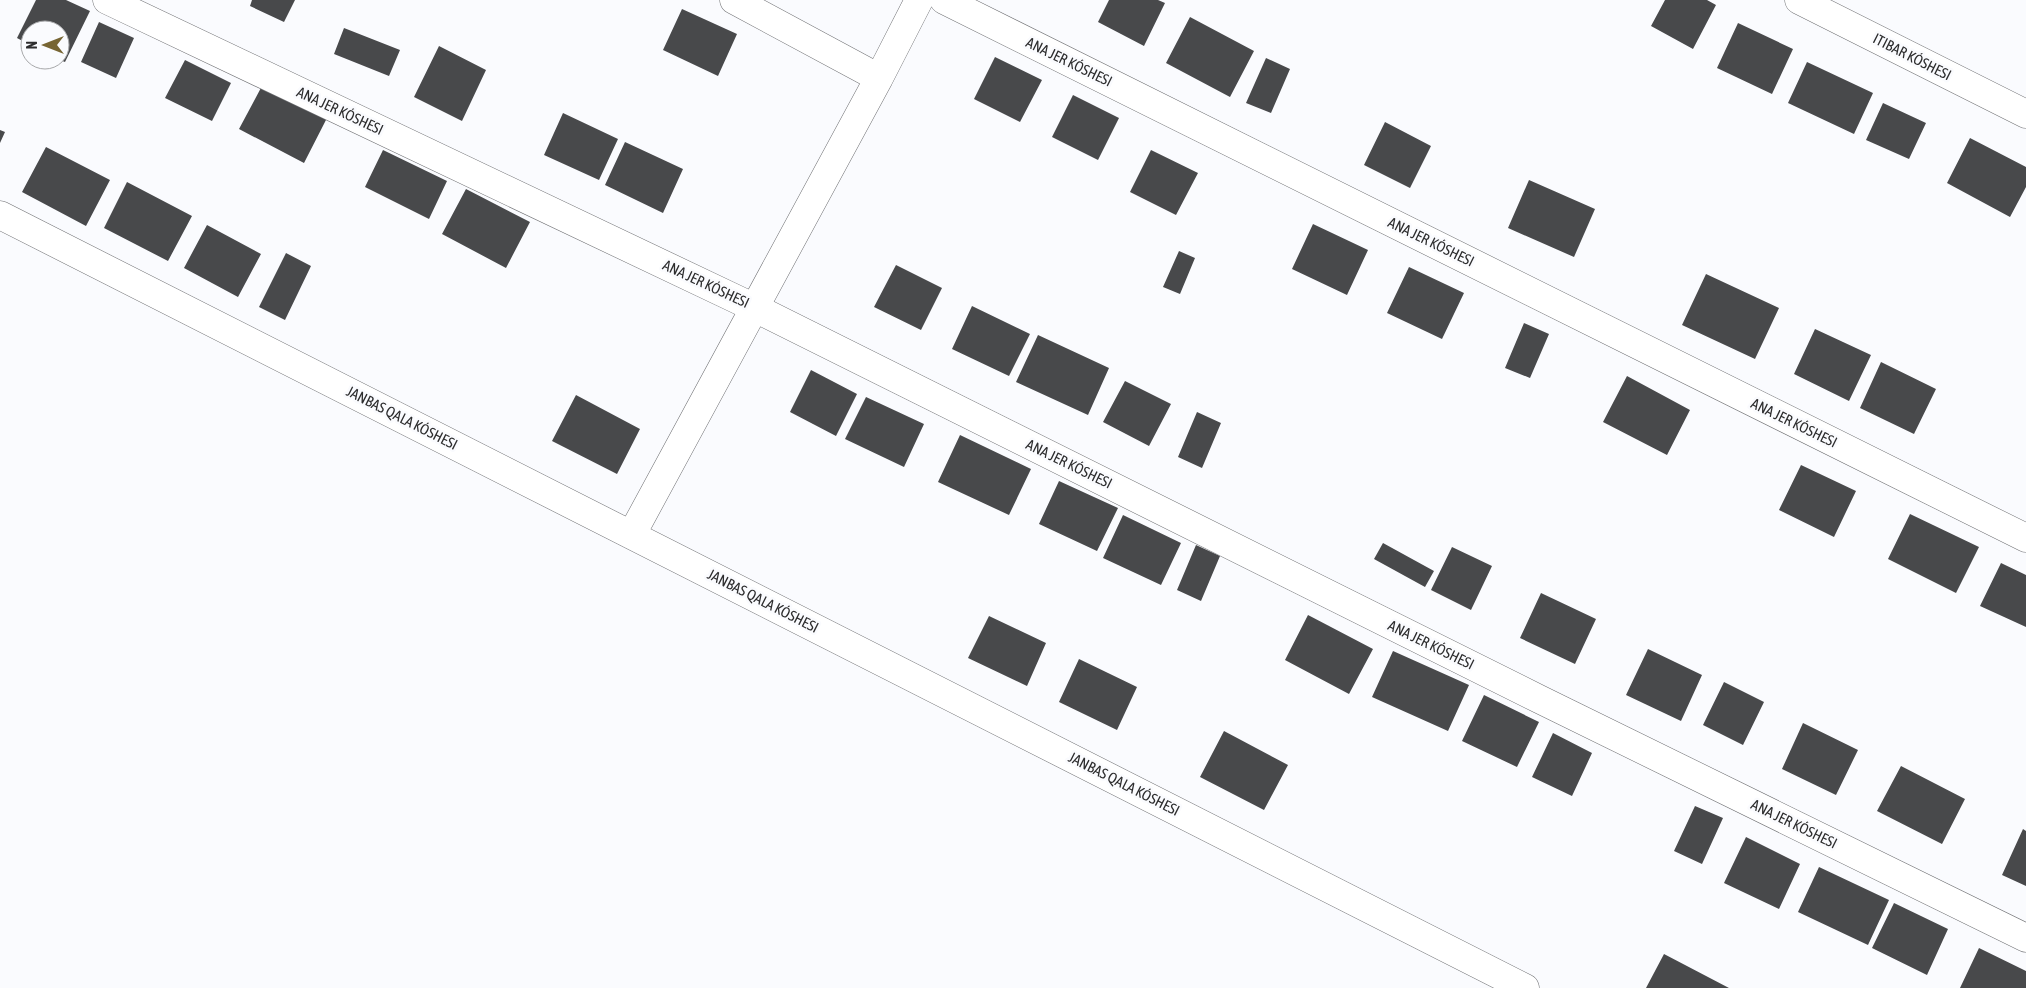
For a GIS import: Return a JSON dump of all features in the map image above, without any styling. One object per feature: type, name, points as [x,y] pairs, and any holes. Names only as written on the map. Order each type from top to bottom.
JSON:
[{"type":"street","name":"ANA JER KÓSHESI","points":[[107,0],[755,308],[2026,938]]},
{"type":"street","points":[[734,0],[879,78]]},
{"type":"street","points":[[632,534],[879,78],[919,0]]},
{"type":"street","name":"ANA JER KÓSHESI","points":[[944,0],[2026,538]]},
{"type":"street","name":"ITIBAR KÓSHESI","points":[[1799,0],[2026,114]]},
{"type":"street","name":"JANBAS QALA KÓSHESI","points":[[0,216],[632,534],[1525,988]]},
{"type":"building","points":[[36,0],[66,0],[90,11],[70,52],[70,20],[26,20]]},
{"type":"building","points":[[252,0],[295,0],[284,22],[250,6]]},
{"type":"building","points":[[1109,0],[1158,0],[1165,3],[1144,46],[1098,22]]},
{"type":"building","points":[[1665,0],[1707,0],[1716,5],[1693,49],[1651,26]]},
{"type":"building","points":[[682,9],[737,34],[718,76],[663,50]]},
{"type":"building","points":[[1190,17],[1254,51],[1230,97],[1166,63]]},
{"type":"building","points":[[99,22],[134,38],[116,78],[81,62]]},
{"type":"building","points":[[1738,23],[1793,49],[1772,94],[1717,68]]},
{"type":"building","points":[[344,28],[400,50],[389,76],[334,54]]},
{"type":"building","points":[[439,46],[486,70],[462,121],[414,97]]},
{"type":"building","points":[[995,57],[1042,80],[1020,122],[974,99]]},
{"type":"building","points":[[1266,58],[1290,69],[1271,113],[1246,103]]},
{"type":"building","points":[[185,60],[231,83],[212,121],[165,98]]},
{"type":"building","points":[[1807,62],[1873,93],[1854,134],[1788,103]]},
{"type":"building","points":[[263,84],[327,118],[304,163],[239,129]]},
{"type":"building","points":[[1073,95],[1119,118],[1098,160],[1052,137]]},
{"type":"building","points":[[1883,103],[1926,123],[1909,159],[1866,140]]},
{"type":"building","points":[[563,113],[618,139],[599,180],[544,155]]},
{"type":"building","points":[[1385,122],[1431,146],[1410,188],[1364,165]]},
{"type":"building","points":[[0,130],[5,132],[0,143]]},
{"type":"building","points":[[1970,138],[2026,167],[2026,187],[2010,217],[1947,183]]},
{"type":"building","points":[[625,142],[683,169],[663,213],[605,185]]},
{"type":"building","points":[[46,147],[110,180],[86,226],[22,192]]},
{"type":"building","points":[[383,150],[447,181],[429,219],[365,187]]},
{"type":"building","points":[[1151,150],[1198,173],[1176,215],[1130,192]]},
{"type":"building","points":[[1529,180],[1595,209],[1574,257],[1508,228]]},
{"type":"building","points":[[127,182],[192,216],[168,261],[104,228]]},
{"type":"building","points":[[466,189],[530,222],[506,268],[442,234]]},
{"type":"building","points":[[1313,224],[1368,250],[1347,295],[1292,269]]},
{"type":"building","points":[[207,225],[261,254],[238,297],[184,268]]},
{"type":"building","points":[[1179,251],[1195,258],[1180,294],[1163,287]]},
{"type":"building","points":[[286,253],[311,266],[285,320],[259,307]]},
{"type":"building","points":[[896,265],[942,288],[921,330],[874,307]]},
{"type":"building","points":[[1409,267],[1464,293],[1442,339],[1387,313]]},
{"type":"building","points":[[1706,274],[1779,308],[1755,359],[1682,325]]},
{"type":"building","points":[[972,306],[1030,334],[1009,376],[952,349]]},
{"type":"building","points":[[1524,323],[1549,334],[1530,378],[1505,368]]},
{"type":"building","points":[[1815,329],[1871,355],[1849,401],[1794,374]]},
{"type":"building","points":[[1038,335],[1109,368],[1088,415],[1016,382]]},
{"type":"building","points":[[1881,362],[1936,389],[1914,434],[1860,408]]},
{"type":"building","points":[[811,370],[857,394],[836,436],[790,412]]},
{"type":"building","points":[[1627,376],[1690,410],[1667,455],[1603,422]]},
{"type":"building","points":[[1125,381],[1171,404],[1149,446],[1103,422]]},
{"type":"building","points":[[576,395],[640,429],[617,474],[552,441]]},
{"type":"building","points":[[866,397],[924,424],[904,467],[845,439]]},
{"type":"building","points":[[1197,412],[1221,423],[1202,468],[1178,457]]},
{"type":"building","points":[[960,435],[1031,469],[1009,515],[938,482]]},
{"type":"building","points":[[1801,465],[1856,491],[1834,537],[1779,510]]},
{"type":"building","points":[[1059,481],[1118,508],[1097,551],[1039,524]]},
{"type":"building","points":[[1910,514],[1979,547],[1956,593],[1888,559]]},
{"type":"building","points":[[1123,515],[1181,543],[1161,585],[1103,558]]},
{"type":"building","points":[[1383,543],[1434,571],[1425,587],[1374,559]]},
{"type":"building","points":[[1196,545],[1220,556],[1201,601],[1177,590]]},
{"type":"building","points":[[1452,547],[1492,566],[1471,610],[1431,590]]},
{"type":"building","points":[[2001,563],[2026,575],[2026,627],[1980,606]]},
{"type":"building","points":[[1541,593],[1596,619],[1575,664],[1520,638]]},
{"type":"building","points":[[1308,615],[1373,649],[1349,694],[1285,660]]},
{"type":"building","points":[[989,616],[1046,643],[1027,686],[968,658]]},
{"type":"building","points":[[1648,649],[1702,675],[1681,721],[1626,695]]},
{"type":"building","points":[[1393,651],[1469,685],[1448,731],[1372,697]]},
{"type":"building","points":[[1079,659],[1137,687],[1117,730],[1059,702]]},
{"type":"building","points":[[1724,682],[1764,702],[1743,745],[1703,725]]},
{"type":"building","points":[[1484,695],[1539,722],[1517,767],[1462,741]]},
{"type":"building","points":[[1803,723],[1858,750],[1836,795],[1782,769]]},
{"type":"building","points":[[1224,731],[1288,765],[1264,810],[1200,777]]},
{"type":"building","points":[[1553,733],[1592,753],[1572,796],[1532,777]]},
{"type":"building","points":[[1901,766],[1965,799],[1942,844],[1877,811]]},
{"type":"building","points":[[1695,806],[1723,818],[1702,864],[1674,851]]},
{"type":"building","points":[[2023,829],[2026,831],[2026,886],[2002,875]]},
{"type":"building","points":[[1746,837],[1800,864],[1779,909],[1724,883]]},
{"type":"building","points":[[1819,867],[1889,900],[1868,945],[1798,912]]},
{"type":"building","points":[[1894,903],[1948,929],[1927,975],[1872,948]]},
{"type":"building","points":[[1979,948],[2026,971],[2026,988],[1960,988]]},
{"type":"building","points":[[1664,954],[1729,988],[1646,988]]}]
